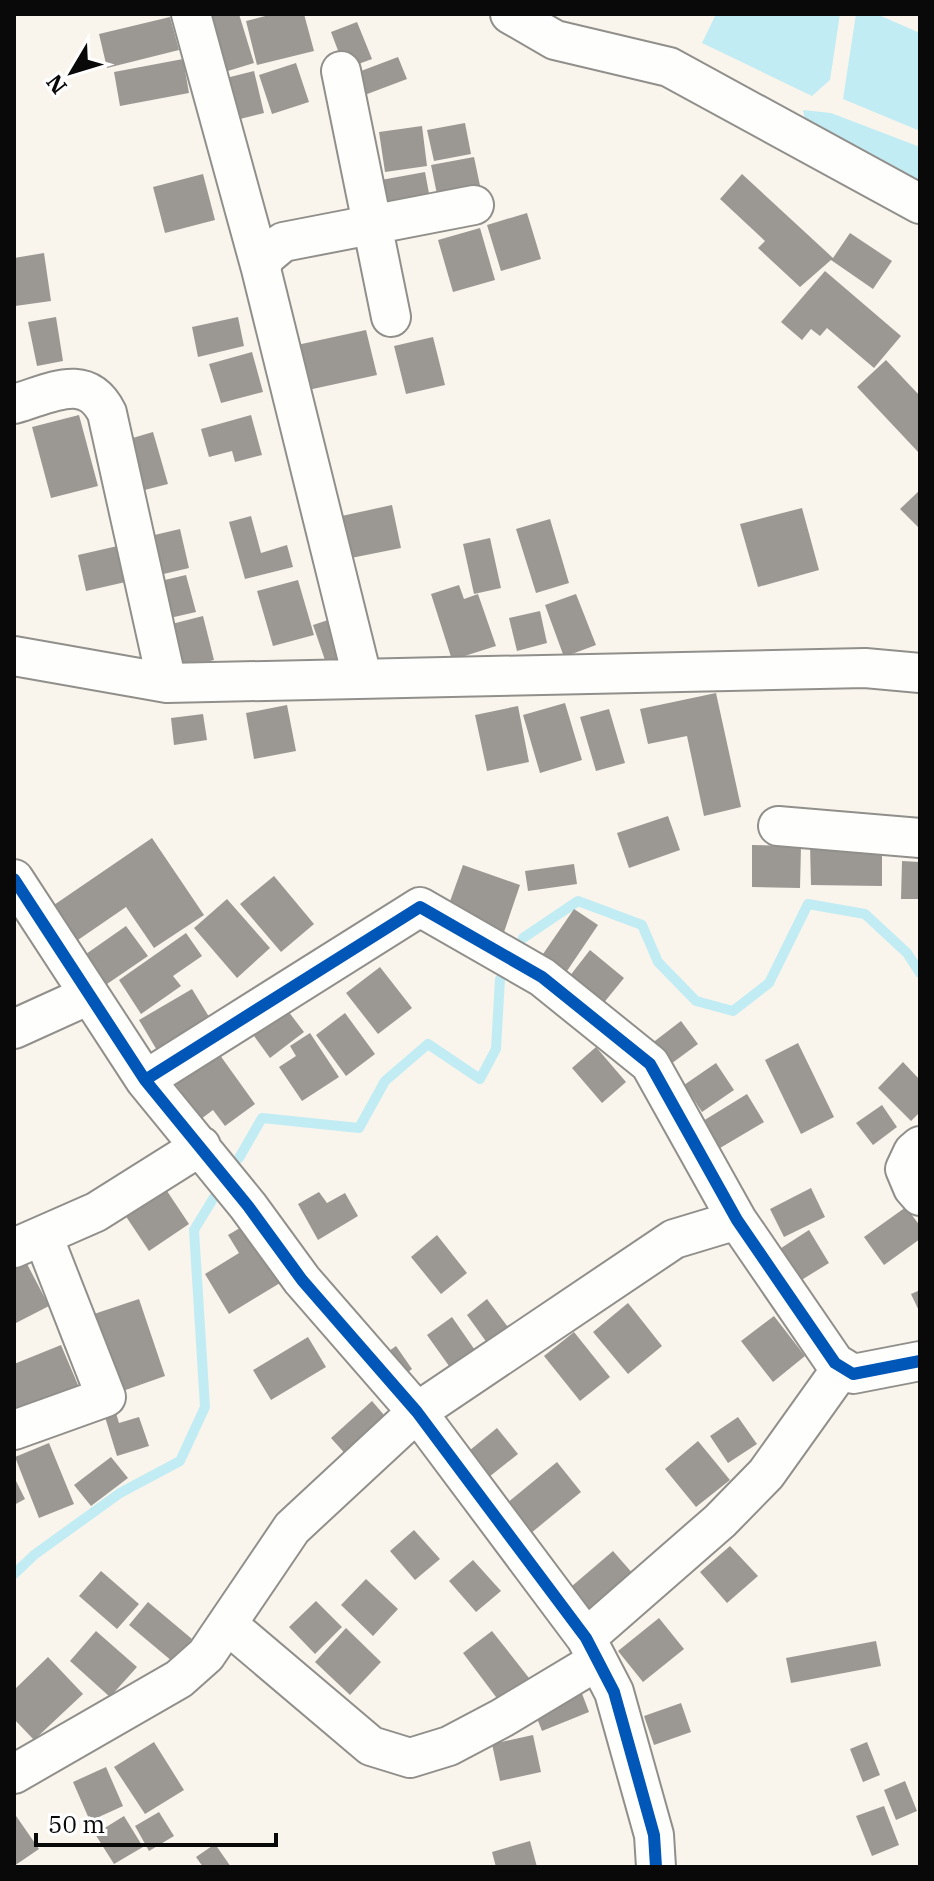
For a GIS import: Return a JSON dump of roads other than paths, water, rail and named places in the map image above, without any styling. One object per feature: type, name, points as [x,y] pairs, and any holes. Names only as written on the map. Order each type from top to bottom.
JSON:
[{"type":"street","points":[[191,14],[261,269],[362,677]]},
{"type":"street","points":[[510,14],[555,40],[669,67],[920,204]]},
{"type":"street","points":[[341,71],[391,317]]},
{"type":"street","points":[[261,269],[265,257],[283,242],[474,205]]},
{"type":"street","points":[[14,404],[75,387],[87,390],[102,403],[107,413],[167,683]]},
{"type":"street","points":[[14,656],[167,683],[865,668],[920,673]]},
{"type":"street","points":[[778,826],[920,838]]},
{"type":"street","points":[[14,879],[145,1080],[201,1146],[302,1280],[417,1412],[592,1649],[614,1692],[654,1835],[656,1867]]},
{"type":"street","points":[[145,1080],[420,907],[542,977],[650,1064],[737,1220],[841,1369],[853,1374],[920,1361]]},
{"type":"street","points":[[14,1029],[89,995]]},
{"type":"street","points":[[14,1430],[106,1397],[28,1242],[96,1212],[201,1146]]},
{"type":"street","points":[[920,1146],[913,1152],[905,1169],[920,1196]]},
{"type":"street","points":[[14,1774],[179,1679],[206,1655],[292,1528],[417,1412],[674,1239],[737,1220]]},
{"type":"street","points":[[227,1624],[371,1746],[410,1758],[449,1746],[502,1718],[592,1649],[766,1474],[841,1369]]},
{"type":"water","points":[[716,14],[840,14],[830,80],[812,96],[702,43]]},
{"type":"water","points":[[856,14],[881,16],[920,33],[920,131],[843,99]]},
{"type":"water","points":[[803,110],[831,113],[920,147],[920,195],[808,134]]},
{"type":"waterway","points":[[523,938],[578,901],[642,925],[658,962],[696,1001],[733,1011],[769,983],[808,904],[865,914],[907,953],[920,973]]},
{"type":"waterway","points":[[239,1158],[262,1118],[359,1128],[385,1081],[428,1044],[480,1079],[496,1049],[500,979]]},
{"type":"waterway","points":[[14,1574],[34,1555],[120,1493],[180,1461],[205,1407],[194,1230],[216,1194]]}]
